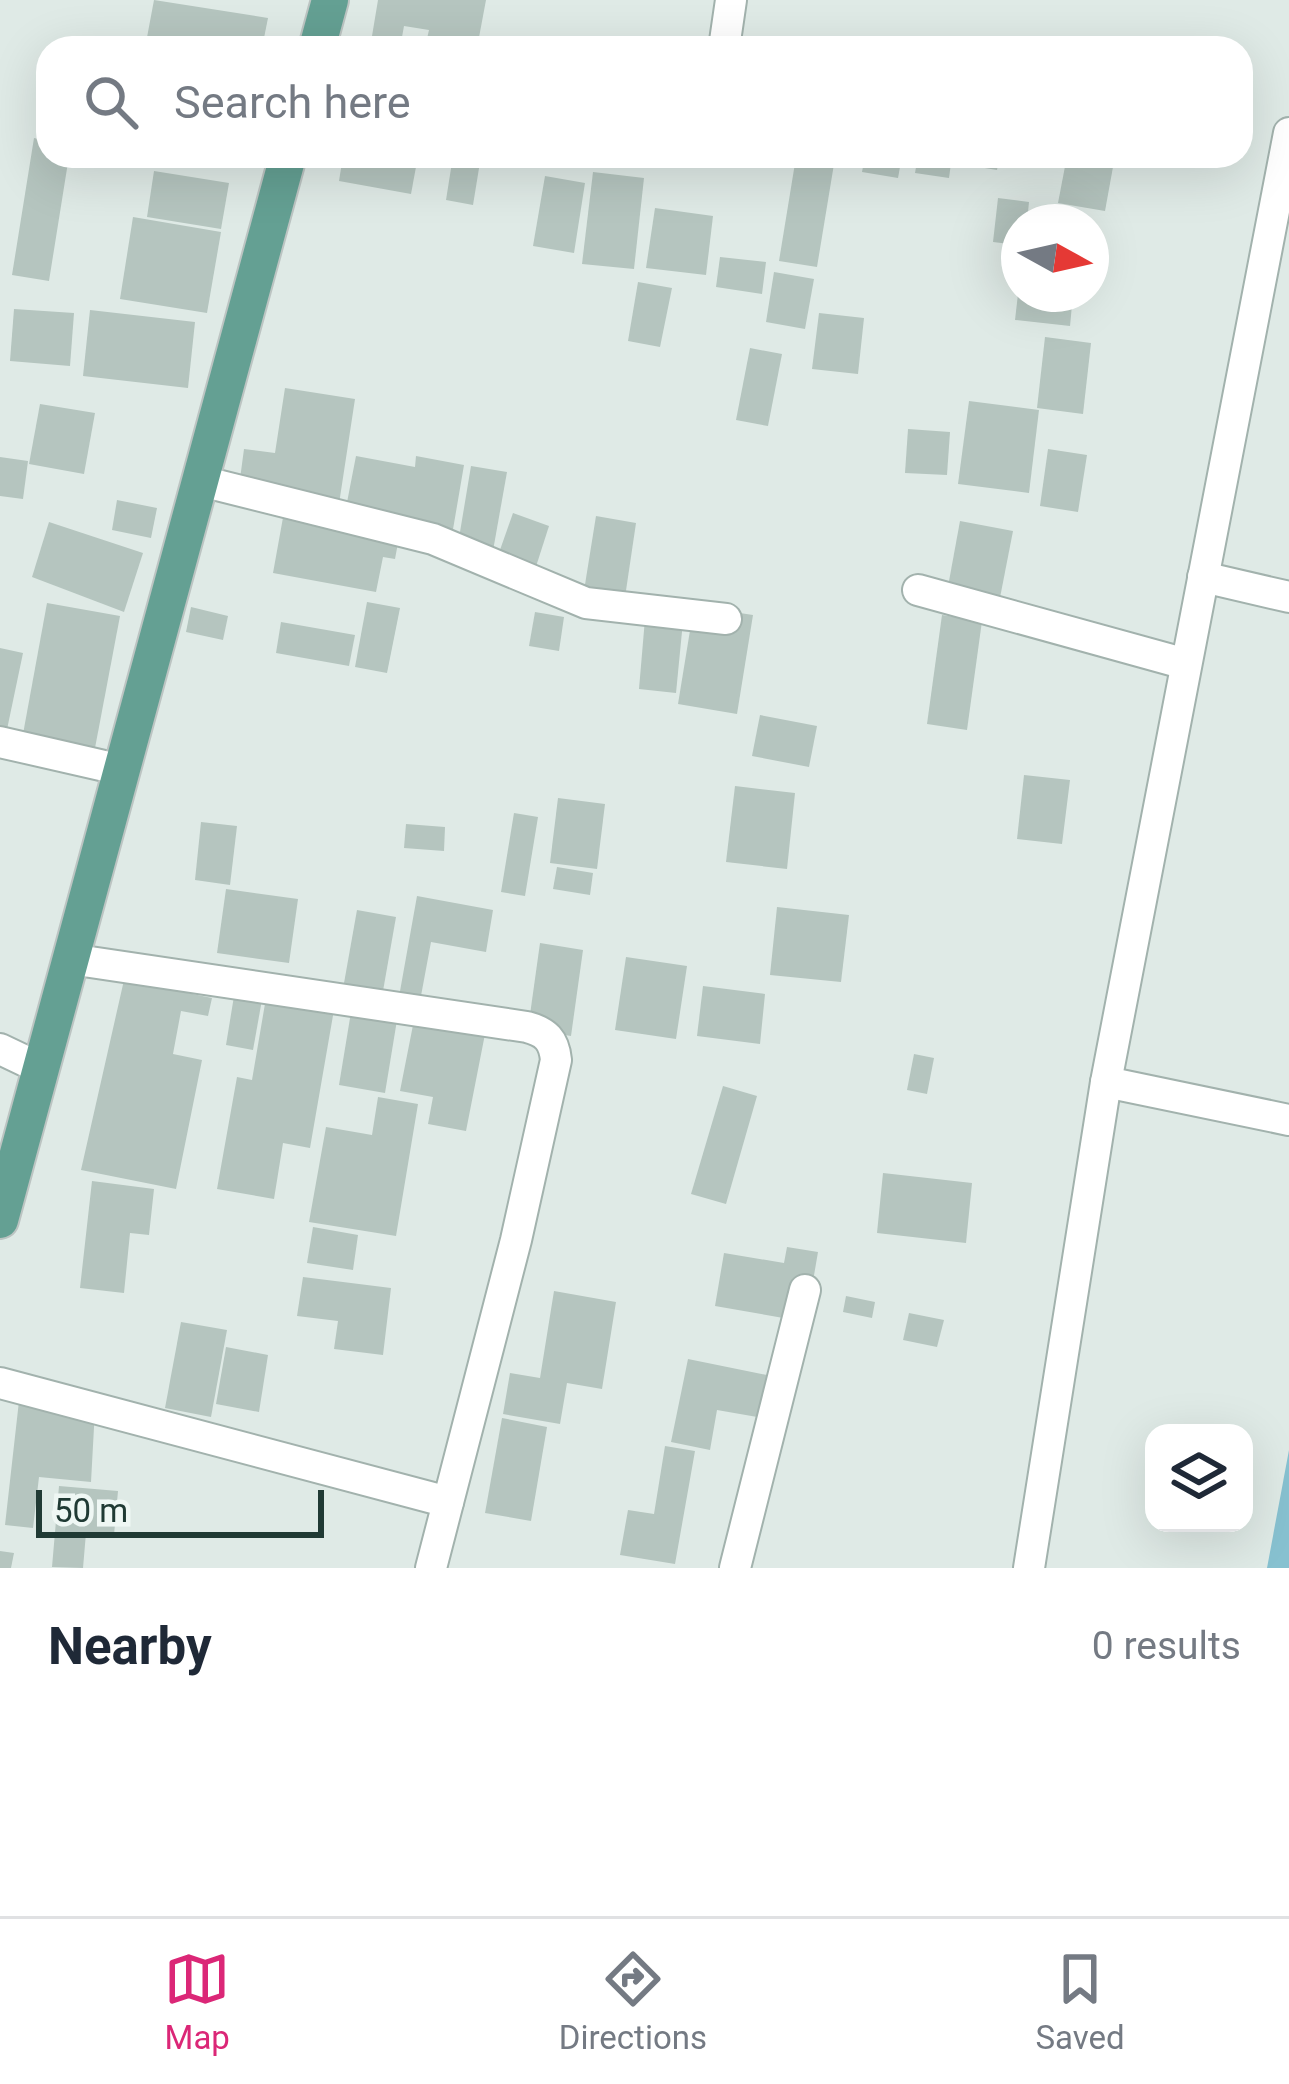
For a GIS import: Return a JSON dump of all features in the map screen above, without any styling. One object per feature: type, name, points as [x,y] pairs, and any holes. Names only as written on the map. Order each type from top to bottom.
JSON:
[{"type":"main road","points":[[320,36],[330,0]]},
{"type":"main road","points":[[0,1220],[6,1179],[42,1069],[285,168]]},
{"type":"street","points":[[726,36],[731,0]]},
{"type":"street","points":[[1029,1568],[1106,1082],[1289,133]]},
{"type":"street","points":[[201,481],[433,539],[586,603],[726,619]]},
{"type":"street","points":[[1203,577],[1289,597]]},
{"type":"street","points":[[917,590],[1186,664]]},
{"type":"street","points":[[0,742],[122,770]]},
{"type":"street","points":[[70,959],[527,1027],[549,1038],[556,1060],[516,1240],[431,1568]]},
{"type":"street","points":[[0,1049],[42,1069]]},
{"type":"street","points":[[1106,1082],[1289,1120]]},
{"type":"street","points":[[736,1568],[805,1290]]},
{"type":"street","points":[[0,1383],[448,1502]]},
{"type":"water","points":[[1289,1450],[1289,1568],[1267,1568]]},
{"type":"building","points":[[154,0],[268,18],[264,36],[147,36]]},
{"type":"building","points":[[378,0],[486,0],[479,36],[428,36],[429,30],[404,26],[402,36],[372,36]]},
{"type":"building","points":[[34,138],[36,168],[67,168],[49,281],[12,275]]},
{"type":"building","points":[[341,168],[416,168],[411,194],[339,181]]},
{"type":"building","points":[[451,168],[479,168],[473,205],[446,200]]},
{"type":"building","points":[[794,168],[833,168],[817,267],[779,261]]},
{"type":"building","points":[[863,168],[900,168],[898,178],[862,172]]},
{"type":"building","points":[[916,168],[950,168],[949,178],[915,173]]},
{"type":"building","points":[[1065,168],[1113,168],[1106,204],[1058,203]]},
{"type":"building","points":[[154,171],[229,183],[221,229],[147,217]]},
{"type":"building","points":[[593,172],[644,178],[634,269],[582,264]]},
{"type":"building","points":[[545,176],[585,183],[574,253],[533,246]]},
{"type":"building","points":[[998,198],[1029,202],[1001,204],[1001,243],[993,242]]},
{"type":"building","points":[[655,208],[713,216],[706,275],[646,268]]},
{"type":"building","points":[[133,217],[221,232],[207,313],[120,299]]},
{"type":"building","points":[[720,257],[766,262],[762,294],[716,287]]},
{"type":"building","points":[[774,272],[814,279],[805,329],[766,322]]},
{"type":"building","points":[[638,282],[672,288],[660,347],[628,341]]},
{"type":"building","points":[[14,309],[74,313],[70,366],[10,361]]},
{"type":"building","points":[[90,310],[195,322],[188,388],[83,376]]},
{"type":"building","points":[[1016,312],[1071,312],[1070,326],[1015,320]]},
{"type":"building","points":[[819,313],[864,318],[858,374],[812,369]]},
{"type":"building","points":[[1045,337],[1091,343],[1083,414],[1037,408]]},
{"type":"building","points":[[750,348],[782,354],[768,426],[736,420]]},
{"type":"building","points":[[285,388],[355,399],[337,517],[238,494],[244,449],[275,453]]},
{"type":"building","points":[[969,401],[1039,410],[1029,493],[958,484]]},
{"type":"building","points":[[40,404],[95,413],[84,474],[29,464]]},
{"type":"building","points":[[908,429],[950,432],[947,475],[905,473]]},
{"type":"building","points":[[1048,449],[1087,455],[1078,512],[1040,506]]},
{"type":"building","points":[[356,456],[415,467],[416,456],[464,465],[451,541],[400,532],[395,559],[383,557],[376,592],[273,573],[284,512],[343,523]]},
{"type":"building","points":[[0,457],[28,461],[23,499],[0,496]]},
{"type":"building","points":[[471,466],[507,472],[491,562],[456,556]]},
{"type":"building","points":[[117,500],[157,508],[151,538],[112,530]]},
{"type":"building","points":[[513,513],[549,526],[532,579],[494,567]]},
{"type":"building","points":[[596,516],[636,523],[624,604],[583,597]]},
{"type":"building","points":[[960,521],[1013,531],[997,613],[945,603]]},
{"type":"building","points":[[49,522],[143,553],[124,612],[32,577]]},
{"type":"building","points":[[367,602],[400,608],[387,673],[355,667]]},
{"type":"building","points":[[47,603],[120,616],[95,748],[23,734]]},
{"type":"building","points":[[694,606],[753,615],[737,714],[678,704]]},
{"type":"building","points":[[191,607],[228,616],[223,640],[186,632]]},
{"type":"building","points":[[646,607],[684,611],[676,693],[639,689]]},
{"type":"building","points":[[535,612],[564,617],[559,651],[529,646]]},
{"type":"building","points":[[942,615],[982,621],[967,730],[927,724]]},
{"type":"building","points":[[281,622],[355,635],[349,666],[276,653]]},
{"type":"building","points":[[0,648],[23,653],[5,739],[0,738]]},
{"type":"building","points":[[760,715],[817,726],[809,767],[752,756]]},
{"type":"building","points":[[1024,775],[1070,780],[1062,844],[1017,839]]},
{"type":"building","points":[[735,786],[795,793],[787,869],[726,862]]},
{"type":"building","points":[[558,798],[605,804],[597,869],[550,863]]},
{"type":"building","points":[[514,813],[538,817],[525,896],[501,892]]},
{"type":"building","points":[[201,822],[237,826],[230,885],[195,880]]},
{"type":"building","points":[[406,824],[445,827],[444,851],[404,848]]},
{"type":"building","points":[[557,867],[593,873],[590,895],[553,889]]},
{"type":"building","points":[[226,889],[298,899],[289,963],[217,953]]},
{"type":"building","points":[[417,896],[493,910],[486,952],[431,942],[418,1012],[397,1008]]},
{"type":"building","points":[[777,907],[849,915],[841,982],[770,975]]},
{"type":"building","points":[[357,910],[396,917],[380,1008],[341,1000]]},
{"type":"building","points":[[540,943],[583,950],[571,1036],[528,1029]]},
{"type":"building","points":[[626,957],[687,966],[676,1039],[615,1030]]},
{"type":"building","points":[[124,980],[212,998],[208,1016],[181,1011],[173,1054],[202,1060],[176,1189],[81,1170]]},
{"type":"building","points":[[703,986],[765,994],[760,1044],[697,1036]]},
{"type":"building","points":[[235,990],[263,994],[253,1050],[226,1045]]},
{"type":"building","points":[[267,992],[335,1004],[310,1148],[283,1143],[274,1199],[217,1189],[237,1077],[252,1080]]},
{"type":"building","points":[[352,1006],[398,1014],[385,1093],[339,1085]]},
{"type":"building","points":[[414,1020],[485,1034],[466,1131],[428,1124],[433,1097],[400,1091]]},
{"type":"building","points":[[914,1054],[934,1058],[927,1094],[907,1090]]},
{"type":"building","points":[[723,1086],[757,1096],[726,1204],[691,1194]]},
{"type":"building","points":[[378,1097],[418,1104],[396,1236],[309,1222],[326,1127],[372,1135]]},
{"type":"building","points":[[883,1173],[972,1183],[966,1243],[877,1233]]},
{"type":"building","points":[[92,1181],[154,1189],[149,1235],[130,1233],[124,1293],[80,1288]]},
{"type":"building","points":[[313,1227],[358,1235],[353,1270],[307,1263]]},
{"type":"building","points":[[787,1247],[818,1252],[806,1322],[715,1306],[724,1253],[784,1263]]},
{"type":"building","points":[[303,1277],[391,1288],[383,1355],[334,1349],[338,1321],[297,1316]]},
{"type":"building","points":[[554,1291],[616,1302],[602,1389],[567,1383],[560,1424],[503,1414],[510,1373],[540,1378]]},
{"type":"building","points":[[846,1296],[875,1302],[872,1318],[843,1312]]},
{"type":"building","points":[[909,1313],[944,1320],[937,1347],[903,1340]]},
{"type":"building","points":[[181,1322],[227,1330],[211,1417],[165,1408]]},
{"type":"building","points":[[226,1347],[268,1355],[259,1412],[216,1404]]},
{"type":"building","points":[[688,1359],[772,1376],[763,1418],[717,1410],[710,1450],[671,1442]]},
{"type":"building","points":[[19,1401],[95,1409],[91,1482],[39,1477],[33,1528],[5,1525]]},
{"type":"building","points":[[502,1418],[547,1427],[531,1521],[485,1513]]},
{"type":"building","points":[[665,1446],[695,1451],[675,1564],[620,1555],[628,1510],[654,1514]]},
{"type":"building","points":[[59,1486],[118,1491],[114,1535],[86,1533],[83,1568],[52,1567]]},
{"type":"building","points":[[0,1551],[14,1553],[11,1568],[0,1568]]}]
